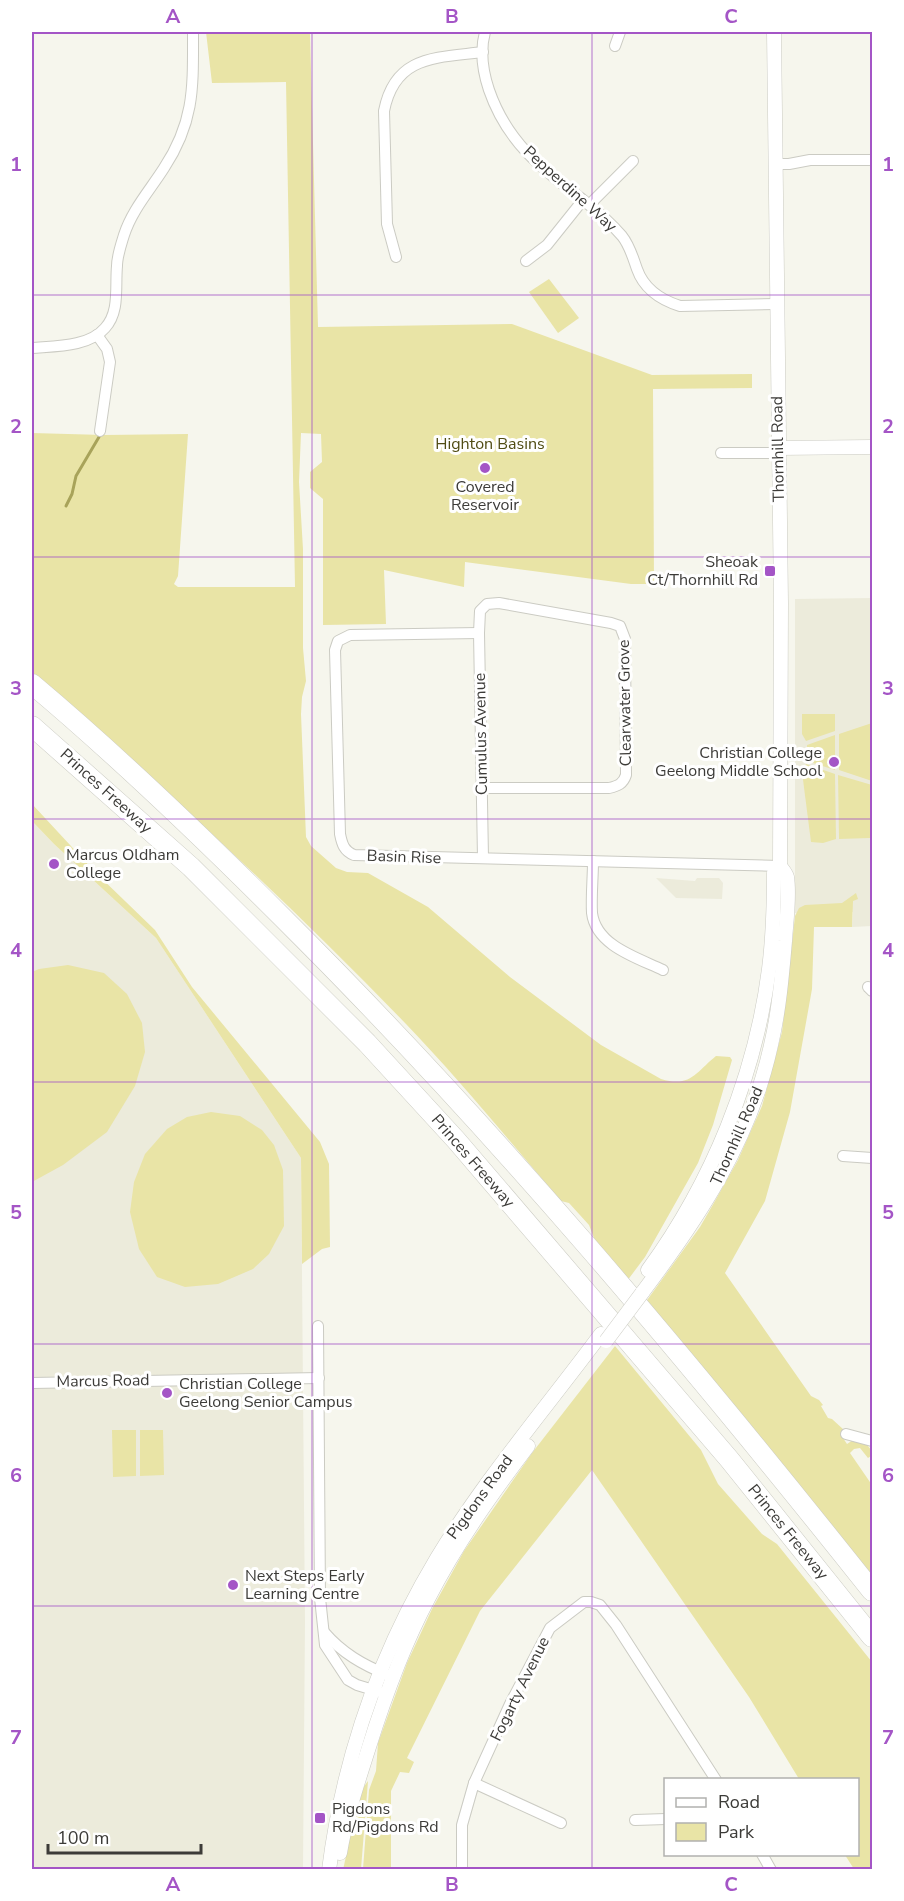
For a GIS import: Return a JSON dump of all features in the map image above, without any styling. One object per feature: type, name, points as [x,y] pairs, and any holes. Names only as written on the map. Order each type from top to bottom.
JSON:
[{"type":"highway","name":"Princes Freeway","points":[[32,684],[162,800],[246,881],[339,974],[465,1107],[674,1347],[873,1591]]},
{"type":"highway","name":"Princes Freeway","points":[[32,726],[191,867],[367,1043],[456,1140],[729,1459],[873,1637]]},
{"type":"street","points":[[32,348],[76,342],[97,335],[110,323],[115,311],[117,264],[125,232],[135,209],[174,152],[190,112],[193,82],[192,32]]},
{"type":"street","name":"Pepperdine Way","points":[[485,32],[483,52],[488,85],[496,110],[513,138],[531,158],[623,237],[642,280],[661,298],[680,306],[776,304]]},
{"type":"street","points":[[615,46],[620,32]]},
{"type":"street","name":"Thornhill Road","points":[[604,1338],[639,1290],[706,1176],[742,1085],[756,1039],[768,971],[774,873],[780,866],[781,603],[774,32]]},
{"type":"street","points":[[396,256],[387,224],[384,111],[387,95],[400,75],[422,62],[483,52]]},
{"type":"street","points":[[775,164],[810,160],[873,160]]},
{"type":"street","points":[[526,261],[547,245],[586,203],[633,161]]},
{"type":"street","points":[[97,335],[107,349],[110,362],[100,431]]},
{"type":"street","points":[[721,453],[873,447]]},
{"type":"street","name":"Clearwater Grove","points":[[480,611],[487,604],[499,603],[611,623],[620,626],[625,639],[626,775],[624,782],[617,787],[609,788],[482,788]]},
{"type":"street","name":"Cumulus Avenue","points":[[480,611],[483,858]]},
{"type":"street","name":"Basin Rise","points":[[479,633],[350,635],[338,641],[335,650],[340,834],[344,848],[348,852],[354,855],[780,866]]},
{"type":"street","points":[[593,861],[592,915],[602,935],[616,948],[663,970]]},
{"type":"street","points":[[843,1156],[873,1158]]},
{"type":"street","points":[[318,1326],[320,1598],[325,1648],[346,1678],[357,1686],[387,1694]]},
{"type":"street","name":"Pigdons Road","points":[[338,1869],[353,1795],[387,1694],[386,1675],[409,1608],[446,1544],[488,1483],[604,1338]]},
{"type":"street","name":"Marcus Road","points":[[32,1383],[319,1378]]},
{"type":"street","points":[[846,1434],[873,1441]]},
{"type":"street","name":"Fogarty Avenue","points":[[462,1869],[462,1824],[474,1783],[510,1704],[550,1628],[584,1602],[600,1605],[616,1625],[715,1778]]},
{"type":"street","points":[[324,1632],[354,1659],[386,1675]]},
{"type":"street","name":"Pigdons Road","points":[[329,1869],[344,1787],[356,1738],[373,1690],[386,1675]]},
{"type":"street","points":[[474,1783],[561,1823]]},
{"type":"street","points":[[635,1820],[664,1820]]},
{"type":"street","points":[[763,1856],[771,1869]]},
{"type":"shaded area","name":"Christian College Geelong Middle School","points":[[872,598],[872,926],[852,927],[853,912],[795,913],[795,599]]},
{"type":"shaded area","name":"Christian College Geelong Senior Campus","points":[[32,821],[156,938],[301,1158],[305,1622],[303,1869],[32,1869]]},
{"type":"shaded area","points":[[656,878],[695,881],[697,878],[719,878],[723,883],[722,899],[676,898]]},
{"type":"green space","name":"Highton Basins","points":[[206,32],[313,32],[310,33],[318,327],[512,324],[652,375],[752,374],[752,388],[653,389],[654,584],[631,584],[465,562],[464,587],[384,570],[386,624],[323,625],[323,499],[310,488],[310,472],[322,462],[321,434],[301,433],[299,482],[303,549],[303,648],[306,681],[301,714],[306,837],[311,846],[336,868],[347,872],[368,873],[428,907],[510,977],[601,1045],[661,1079],[686,1080],[698,1073],[716,1056],[730,1057],[732,1060],[713,1125],[698,1163],[645,1257],[627,1281],[594,1238],[589,1225],[569,1203],[561,1201],[406,1024],[223,844],[32,674],[32,433],[188,434],[178,576],[174,584],[178,587],[295,587],[286,82],[212,83]]},
{"type":"green space","points":[[549,279],[579,318],[558,333],[529,292]]},
{"type":"green space","points":[[802,714],[835,714],[835,731],[806,741],[802,734]]},
{"type":"green space","points":[[872,723],[872,781],[839,770],[839,734]]},
{"type":"green space","points":[[835,735],[835,770],[807,761],[807,745]]},
{"type":"green space","points":[[806,764],[835,774],[836,839],[823,843],[811,842],[802,772]]},
{"type":"green space","points":[[838,775],[872,785],[872,837],[839,839]]},
{"type":"green space","points":[[32,804],[96,873],[155,930],[192,987],[320,1142],[329,1164],[330,1247],[322,1249],[302,1264],[301,1158],[156,938],[32,821]]},
{"type":"green space","points":[[856,893],[858,899],[853,901],[852,927],[814,927],[812,989],[790,1112],[765,1201],[725,1273],[811,1396],[823,1405],[821,1406],[828,1418],[844,1430],[843,1438],[847,1444],[853,1440],[863,1440],[872,1451],[872,1458],[871,1456],[868,1458],[860,1448],[850,1453],[872,1485],[872,1574],[852,1553],[645,1303],[700,1227],[738,1160],[762,1106],[782,1032],[795,916],[799,908],[805,905],[842,903]]},
{"type":"green space","points":[[68,965],[104,973],[127,994],[142,1023],[145,1052],[135,1086],[107,1132],[63,1165],[32,1182],[32,972]]},
{"type":"green space","points":[[211,1112],[240,1116],[262,1130],[274,1145],[283,1170],[284,1226],[269,1254],[253,1269],[218,1284],[185,1287],[157,1277],[139,1249],[130,1212],[134,1182],[145,1154],[167,1129],[187,1117]]},
{"type":"green space","points":[[615,1346],[701,1450],[718,1484],[762,1534],[777,1544],[872,1662],[872,1869],[854,1869],[846,1856],[859,1856],[859,1778],[798,1778],[749,1697],[592,1470],[480,1611],[407,1758],[414,1762],[409,1773],[400,1772],[391,1791],[391,1869],[363,1869],[369,1790],[376,1771],[378,1743],[407,1663],[432,1609],[464,1551],[532,1453]]},
{"type":"green space","points":[[112,1430],[136,1430],[136,1476],[113,1477]]},
{"type":"green space","points":[[140,1430],[163,1430],[164,1475],[140,1476]]},
{"type":"green space","points":[[368,1781],[361,1869],[343,1870],[360,1792]]},
{"type":"waterway","points":[[66,506],[72,494],[76,476],[99,437]]},
{"type":"place","name":"Covered Reservoir","points":[[485,468]]},
{"type":"place","name":"Sheoak Ct/Thornhill Rd","points":[[770,571]]},
{"type":"place","name":"Christian College Geelong Middle School","points":[[834,762]]},
{"type":"place","name":"Marcus Oldham College","points":[[54,864]]},
{"type":"place","name":"Christian College Geelong Senior Campus","points":[[167,1393]]},
{"type":"place","name":"Next Steps Early Learning Centre","points":[[233,1585]]},
{"type":"place","name":"Pigdons Rd/Pigdons Rd","points":[[320,1818]]}]
